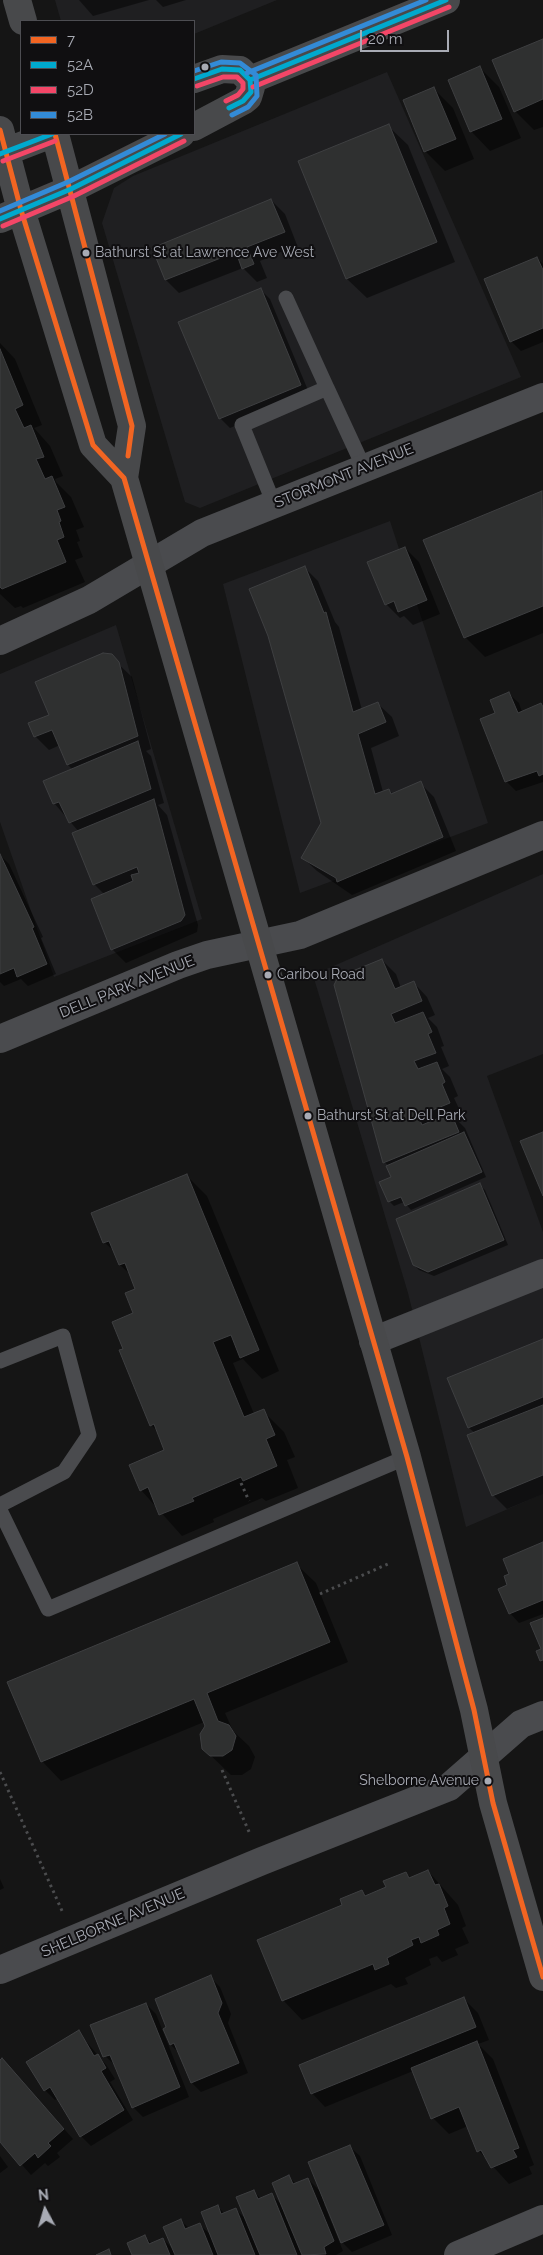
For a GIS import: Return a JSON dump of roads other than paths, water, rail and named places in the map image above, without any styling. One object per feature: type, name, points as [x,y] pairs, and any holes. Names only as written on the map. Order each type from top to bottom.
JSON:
[{"type":"main road","points":[[17,0],[23,20]]},
{"type":"main road","points":[[250,80],[446,0]]},
{"type":"main road","points":[[195,79],[222,69],[240,70],[250,80],[251,86],[248,97],[195,126]]},
{"type":"main road","points":[[49,135],[2,145],[11,214],[93,445],[124,478]]},
{"type":"main road","points":[[54,135],[71,190],[132,426],[124,478],[257,945],[407,1457],[474,1710],[493,1802],[543,1977]]},
{"type":"main road","points":[[11,214],[71,190],[178,135]]},
{"type":"street","name":"STORMONT AVENUE","points":[[0,641],[89,600],[202,533],[543,397]]},
{"type":"street","points":[[257,945],[300,935],[543,836]]},
{"type":"street","name":"DELL PARK AVENUE","points":[[0,1039],[178,965],[207,955],[257,945]]},
{"type":"street","points":[[373,1341],[543,1273]]},
{"type":"street","name":"SHELBORNE AVENUE","points":[[0,1970],[262,1861],[449,1787],[521,1724],[543,1715]]},
{"type":"street","points":[[458,2255],[543,2219]]},
{"type":"lane","points":[[286,298],[364,468]]},
{"type":"lane","points":[[274,504],[242,425],[327,388]]},
{"type":"lane","points":[[0,1361],[63,1336],[88,1435],[64,1472],[0,1505]]},
{"type":"lane","points":[[0,1510],[48,1609],[407,1457]]},
{"type":"place","name":"Bathurst St at Lawrence Ave West","points":[[86,253]]},
{"type":"place","name":"Caribou Road","points":[[268,975]]},
{"type":"place","name":"Bathurst St at Dell Park","points":[[308,1116]]},
{"type":"place","name":"Shelborne Avenue","points":[[488,1781]]}]
